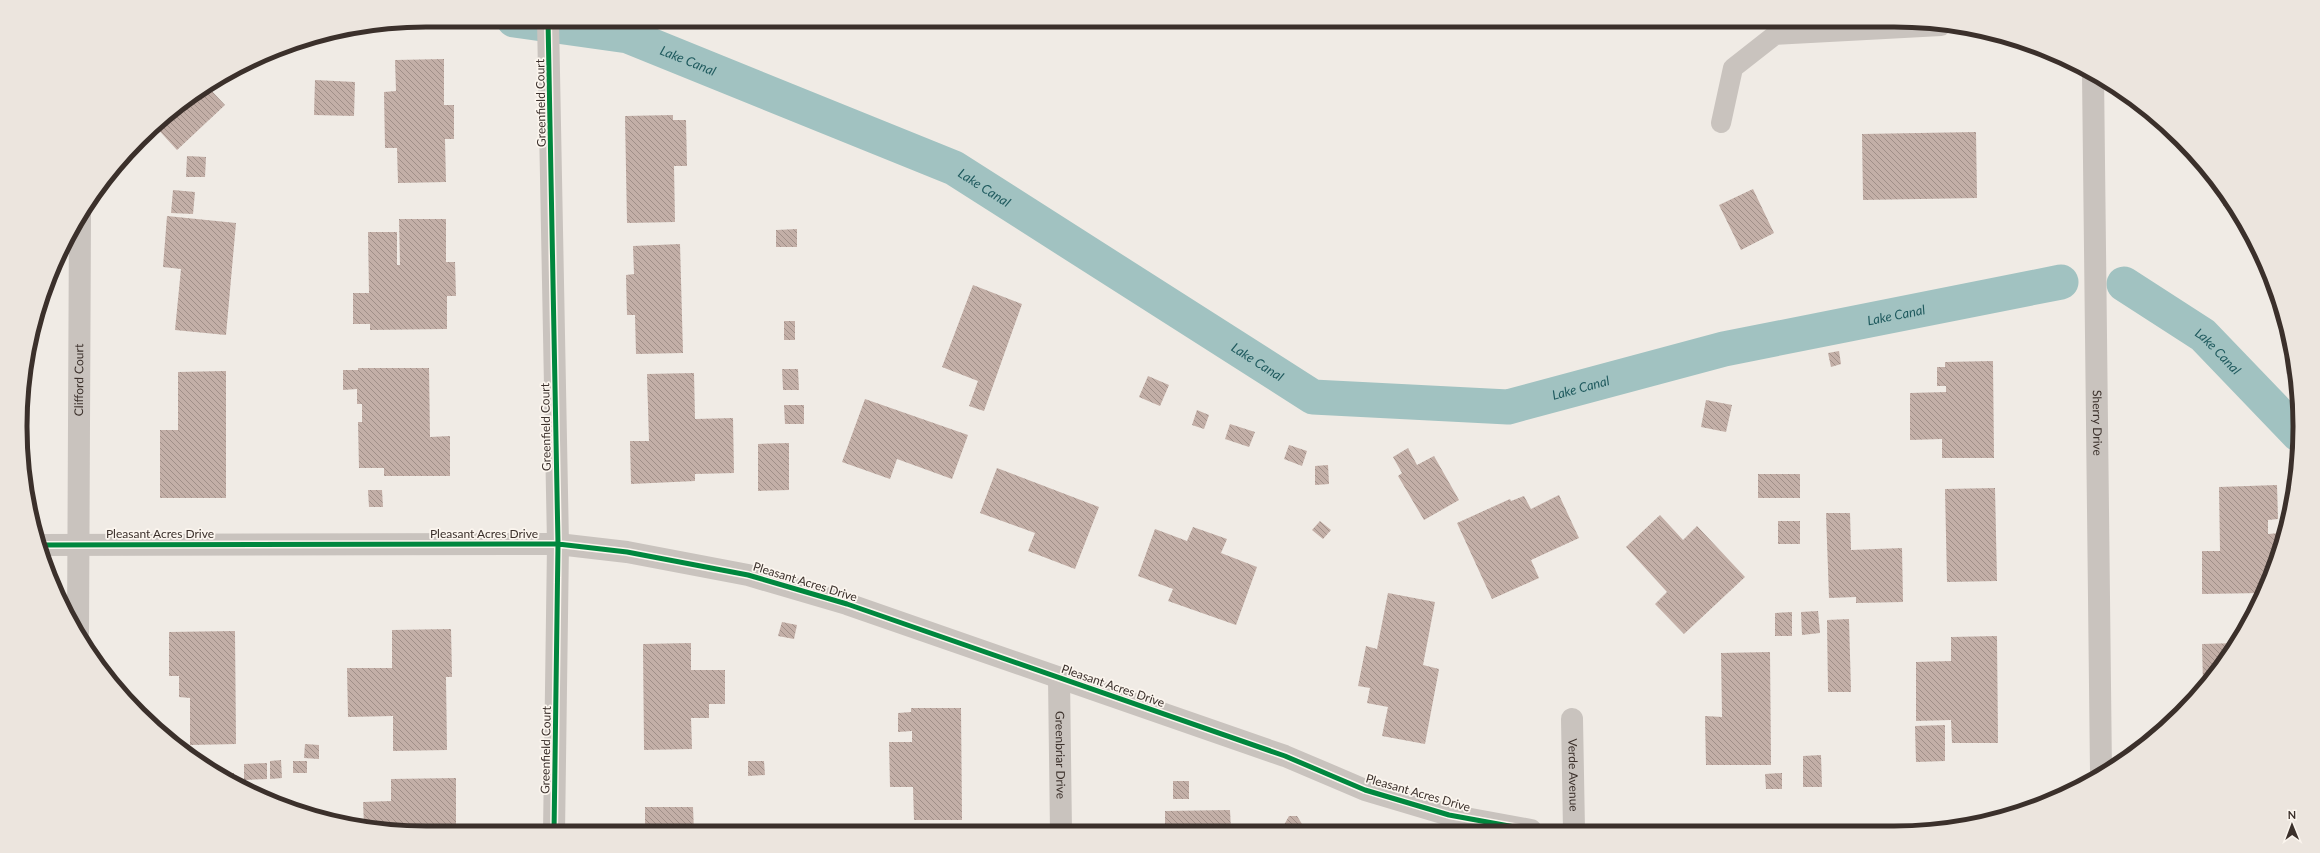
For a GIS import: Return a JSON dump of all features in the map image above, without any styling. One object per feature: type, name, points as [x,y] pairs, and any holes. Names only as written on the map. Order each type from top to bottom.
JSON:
[{"type":"street","name":"Greenfield Court","points":[[548,27],[558,544],[554,826]]},
{"type":"street","name":"Sherry Drive","points":[[2093,81],[2102,767]]},
{"type":"street","name":"Clifford Court","points":[[78,620],[77,544],[80,229]]},
{"type":"street","name":"Pleasant Acres Drive","points":[[45,545],[558,544],[627,552],[748,575],[847,604],[1285,756],[1365,790],[1449,814],[1510,826]]},
{"type":"street","name":"Greenbriar Drive","points":[[1059,678],[1061,826]]},
{"type":"street","name":"Verde Avenue","points":[[1572,719],[1574,826]]},
{"type":"lane","points":[[1721,123],[1733,68],[1775,34],[1909,28]]},
{"type":"building","points":[[444,59],[444,105],[454,105],[454,139],[445,139],[446,182],[398,183],[397,148],[385,148],[384,92],[396,91],[395,60]]},
{"type":"building","points":[[315,80],[355,82],[354,116],[314,115]]},
{"type":"building","points":[[211,90],[225,105],[177,150],[159,130],[183,110]]},
{"type":"building","points":[[673,115],[673,120],[686,120],[687,166],[674,166],[675,222],[627,223],[625,116]]},
{"type":"building","points":[[1976,132],[1977,198],[1863,200],[1862,134]]},
{"type":"building","points":[[187,156],[206,157],[205,177],[186,177]]},
{"type":"building","points":[[1753,189],[1774,233],[1741,250],[1719,205]]},
{"type":"building","points":[[173,190],[195,192],[193,214],[171,213]]},
{"type":"building","points":[[167,216],[236,223],[226,335],[175,330],[181,269],[163,267]]},
{"type":"building","points":[[399,219],[446,219],[446,262],[455,262],[456,296],[447,296],[447,329],[370,330],[370,324],[353,324],[353,293],[369,293],[368,232],[397,232],[397,265],[400,265]]},
{"type":"building","points":[[797,229],[797,247],[776,247],[776,230]]},
{"type":"building","points":[[680,244],[683,353],[636,354],[635,315],[627,315],[626,275],[634,274],[633,246]]},
{"type":"building","points":[[973,285],[1022,304],[984,411],[969,406],[978,381],[942,367]]},
{"type":"building","points":[[784,321],[795,321],[795,340],[784,340]]},
{"type":"building","points":[[1839,351],[1841,364],[1831,367],[1828,353]]},
{"type":"building","points":[[1993,361],[1994,458],[1942,458],[1942,439],[1910,440],[1910,393],[1946,392],[1946,386],[1937,386],[1937,367],[1945,367],[1945,362]]},
{"type":"building","points":[[358,368],[429,368],[430,437],[450,436],[450,476],[384,476],[384,468],[359,468],[358,422],[362,422],[362,404],[357,404],[357,389],[343,390],[343,370],[358,370]]},
{"type":"building","points":[[782,369],[798,369],[799,390],[783,390]]},
{"type":"building","points":[[226,371],[226,498],[160,498],[160,430],[178,430],[178,372]]},
{"type":"building","points":[[694,373],[695,419],[733,418],[734,473],[695,474],[695,481],[631,484],[630,441],[649,441],[647,374]]},
{"type":"building","points":[[1148,376],[1169,385],[1160,406],[1139,397]]},
{"type":"building","points":[[865,399],[968,435],[952,479],[897,459],[890,479],[842,462]]},
{"type":"building","points":[[1706,400],[1732,405],[1726,432],[1701,427]]},
{"type":"building","points":[[784,405],[804,405],[804,424],[785,424]]},
{"type":"building","points":[[1197,410],[1209,415],[1204,429],[1192,425]]},
{"type":"building","points":[[1230,424],[1255,432],[1249,447],[1225,439]]},
{"type":"building","points":[[789,443],[789,490],[758,491],[758,444]]},
{"type":"building","points":[[1289,445],[1307,451],[1302,466],[1284,459]]},
{"type":"building","points":[[1408,448],[1417,465],[1434,456],[1459,500],[1424,520],[1398,476],[1402,473],[1393,457]]},
{"type":"building","points":[[1328,465],[1329,484],[1315,485],[1315,466]]},
{"type":"building","points":[[997,468],[1099,507],[1075,569],[1028,551],[1035,533],[980,513]]},
{"type":"building","points":[[1758,474],[1800,474],[1800,498],[1758,498]]},
{"type":"building","points":[[2277,485],[2278,519],[2268,520],[2268,534],[2278,533],[2272,555],[2257,593],[2202,594],[2202,551],[2220,551],[2219,487]]},
{"type":"building","points":[[1995,488],[1997,581],[1947,582],[1945,489]]},
{"type":"building","points":[[368,490],[382,490],[383,507],[369,507]]},
{"type":"building","points":[[1559,495],[1579,538],[1531,560],[1539,578],[1492,599],[1457,523],[1510,499],[1511,501],[1524,496],[1531,509]]},
{"type":"building","points":[[1826,513],[1850,513],[1851,550],[1902,548],[1903,602],[1856,603],[1856,597],[1829,598]]},
{"type":"building","points":[[1660,515],[1683,540],[1697,526],[1745,577],[1684,634],[1655,604],[1667,592],[1626,547]]},
{"type":"building","points":[[1320,521],[1331,530],[1323,539],[1312,530]]},
{"type":"building","points":[[1778,521],[1800,521],[1800,544],[1778,544]]},
{"type":"building","points":[[1193,527],[1227,539],[1221,553],[1257,567],[1236,625],[1168,601],[1173,589],[1138,576],[1155,529],[1187,541]]},
{"type":"building","points":[[1388,593],[1435,602],[1423,665],[1439,669],[1425,744],[1382,736],[1388,707],[1367,703],[1370,688],[1358,686],[1366,646],[1377,649]]},
{"type":"building","points":[[1818,611],[1820,633],[1802,635],[1801,612]]},
{"type":"building","points":[[1792,612],[1792,636],[1775,636],[1775,613]]},
{"type":"building","points":[[1849,619],[1851,692],[1828,692],[1827,620]]},
{"type":"building","points":[[782,622],[797,625],[794,639],[778,636]]},
{"type":"building","points":[[451,629],[452,677],[446,677],[447,750],[393,751],[393,716],[348,717],[347,668],[392,668],[392,630]]},
{"type":"building","points":[[235,631],[236,744],[190,745],[190,698],[179,697],[179,676],[169,676],[169,632]]},
{"type":"building","points":[[1997,636],[1998,743],[1952,743],[1951,720],[1916,721],[1916,662],[1951,661],[1951,637]]},
{"type":"building","points":[[691,643],[691,670],[725,670],[725,704],[709,704],[709,718],[691,718],[692,749],[644,750],[643,644]]},
{"type":"building","points":[[2229,643],[2203,679],[2202,644]]},
{"type":"building","points":[[1770,652],[1771,765],[1706,765],[1705,716],[1722,717],[1721,653]]},
{"type":"building","points":[[911,708],[961,708],[962,820],[914,820],[913,787],[890,787],[889,742],[912,742],[912,731],[898,732],[898,713],[911,712]]},
{"type":"building","points":[[1945,725],[1945,761],[1916,762],[1915,726]]},
{"type":"building","points":[[305,744],[319,745],[319,759],[304,758]]},
{"type":"building","points":[[1821,755],[1822,787],[1803,787],[1803,756]]},
{"type":"building","points":[[281,760],[282,778],[270,779],[270,761]]},
{"type":"building","points":[[293,761],[307,761],[307,773],[293,773]]},
{"type":"building","points":[[748,761],[764,761],[765,775],[748,776]]},
{"type":"building","points":[[267,763],[267,779],[244,780],[244,764]]},
{"type":"building","points":[[1782,773],[1782,789],[1766,789],[1765,774]]},
{"type":"building","points":[[456,778],[456,826],[400,825],[364,821],[363,802],[391,801],[391,779]]},
{"type":"building","points":[[1173,781],[1189,781],[1189,799],[1173,799]]},
{"type":"building","points":[[645,807],[693,807],[694,826],[645,826]]},
{"type":"building","points":[[1230,810],[1231,826],[1165,826],[1165,811]]},
{"type":"building","points":[[1289,816],[1297,816],[1302,824],[1301,826],[1284,825]]},
{"type":"waterway","name":"Lake Canal","points":[[564,27],[628,36],[954,168],[1313,397],[1508,407],[1724,349],[2061,282]]},
{"type":"waterway","name":"Lake Canal","points":[[2124,284],[2203,335],[2293,429]]},
{"type":"cycle path","points":[[548,27],[558,544],[554,826]]},
{"type":"cycle path","points":[[45,545],[558,544],[627,552],[748,575],[847,604],[1285,756],[1365,790],[1449,815],[1509,826]]}]
